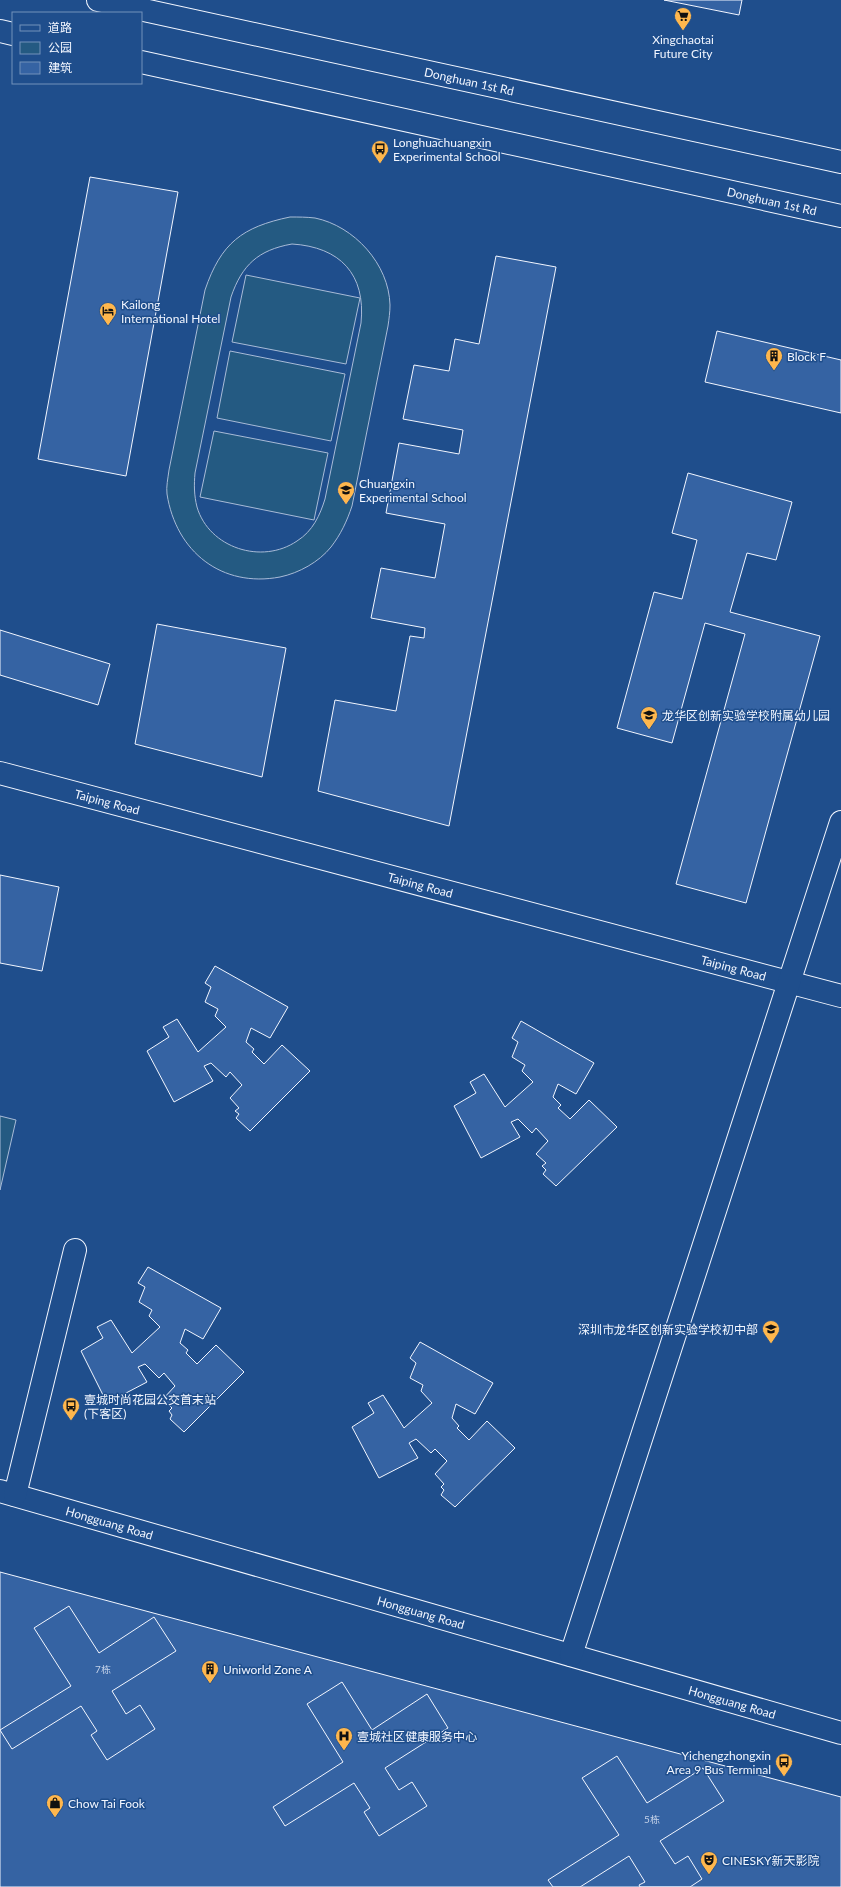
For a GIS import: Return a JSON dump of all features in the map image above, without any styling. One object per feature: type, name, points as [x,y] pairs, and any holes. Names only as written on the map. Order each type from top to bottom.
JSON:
[{"type":"street","name":"Donghuan 1st Rd","points":[[98,0],[121,3],[841,162]]},
{"type":"street","points":[[0,31],[12,34]]},
{"type":"street","name":"Donghuan 1st Rd","points":[[142,62],[841,216]]},
{"type":"street","name":"Taiping Road","points":[[0,773],[841,996]]},
{"type":"street","points":[[570,1655],[841,822]]},
{"type":"street","points":[[8,1493],[75,1250]]},
{"type":"street","name":"Hongguang Road","points":[[8,1493],[841,1733]]},
{"type":"green space","points":[[290,217],[315,218],[329,222],[356,238],[367,249],[383,275],[388,290],[390,308],[388,326],[352,506],[348,517],[335,542],[315,562],[301,570],[287,575],[259,579],[239,577],[221,571],[205,561],[191,549],[180,533],[172,515],[167,488],[169,470],[205,290],[211,274],[218,260],[226,249],[236,240],[246,232],[273,221]],"holes":[[[292,244],[309,246],[336,257],[346,266],[354,277],[359,290],[361,323],[325,499],[321,511],[312,528],[297,541],[283,548],[268,552],[253,552],[238,548],[225,542],[213,533],[203,521],[196,503],[194,490],[195,473],[231,297],[240,276],[253,261],[270,250]]]},
{"type":"green space","points":[[246,275],[360,298],[346,364],[232,342]]},
{"type":"green space","points":[[230,351],[345,374],[331,441],[217,418]]},
{"type":"green space","points":[[214,431],[328,453],[314,520],[200,497]]},
{"type":"green space","points":[[0,1116],[16,1120],[0,1190]]},
{"type":"building","points":[[664,0],[742,0],[739,15]]},
{"type":"building","points":[[90,177],[178,192],[126,476],[38,459]]},
{"type":"building","points":[[496,256],[556,267],[449,826],[318,791],[335,700],[396,711],[410,636],[424,638],[425,628],[371,618],[381,568],[435,578],[445,524],[386,513],[399,443],[459,454],[463,430],[403,419],[414,365],[449,371],[455,339],[479,344]]},
{"type":"building","name":"Block F","points":[[717,331],[841,360],[841,413],[705,382]]},
{"type":"building","points":[[688,473],[792,502],[776,560],[747,553],[730,612],[820,636],[746,903],[676,884],[745,634],[705,623],[672,743],[617,728],[654,592],[682,599],[697,540],[672,533]]},
{"type":"building","points":[[157,624],[286,648],[262,777],[135,744]]},
{"type":"building","points":[[0,630],[110,664],[98,705],[0,675]]},
{"type":"building","points":[[0,875],[59,887],[42,971],[0,963]]},
{"type":"building","points":[[215,966],[288,1007],[270,1038],[251,1028],[246,1042],[254,1049],[252,1052],[264,1064],[282,1045],[310,1071],[250,1131],[236,1118],[239,1114],[235,1111],[239,1108],[230,1098],[242,1085],[230,1072],[226,1077],[211,1063],[204,1066],[213,1081],[174,1102],[147,1051],[169,1037],[163,1027],[177,1019],[198,1052],[226,1027],[215,1016],[218,1009],[205,1002],[211,987],[205,983]]},
{"type":"building","points":[[521,1021],[594,1063],[576,1094],[558,1084],[553,1097],[561,1105],[558,1108],[570,1119],[589,1100],[617,1127],[556,1186],[543,1174],[546,1170],[542,1166],[546,1163],[536,1154],[548,1141],[536,1128],[532,1133],[518,1119],[511,1122],[520,1137],[481,1158],[454,1106],[476,1093],[470,1082],[484,1074],[505,1107],[533,1082],[522,1071],[525,1065],[512,1057],[518,1042],[512,1038]]},
{"type":"building","points":[[148,1267],[221,1308],[203,1339],[185,1329],[180,1343],[188,1350],[186,1353],[197,1364],[216,1345],[244,1372],[184,1432],[170,1419],[172,1415],[169,1411],[172,1408],[163,1399],[175,1386],[164,1373],[159,1378],[145,1364],[138,1367],[147,1382],[107,1403],[81,1351],[103,1338],[97,1327],[111,1320],[132,1353],[160,1327],[149,1316],[152,1310],[139,1302],[145,1287],[138,1283]]},
{"type":"building","points":[[420,1342],[493,1383],[475,1414],[456,1404],[452,1418],[459,1426],[457,1428],[469,1440],[487,1421],[515,1448],[455,1507],[441,1495],[444,1490],[441,1487],[444,1484],[435,1474],[447,1461],[435,1449],[431,1453],[416,1439],[409,1443],[418,1458],[379,1478],[352,1427],[374,1413],[368,1403],[383,1395],[404,1428],[432,1403],[421,1391],[423,1385],[410,1378],[416,1363],[410,1358]]},
{"type":"building","name":"Uniworld Zone A","points":[[0,1572],[841,1797],[841,1887],[0,1887]]},
{"type":"building","points":[[69,1606],[99,1653],[154,1617],[176,1651],[112,1691],[126,1714],[140,1705],[155,1729],[107,1760],[91,1735],[97,1731],[81,1706],[12,1749],[0,1730],[71,1686],[34,1628]]},
{"type":"building","points":[[342,1682],[372,1730],[427,1694],[448,1728],[385,1768],[399,1790],[412,1782],[427,1806],[379,1836],[364,1812],[370,1808],[354,1783],[285,1826],[273,1807],[343,1762],[307,1704]]},
{"type":"building","points":[[617,1756],[647,1803],[703,1768],[724,1801],[660,1841],[675,1864],[688,1856],[702,1879],[690,1887],[640,1887],[639,1885],[645,1882],[629,1856],[580,1887],[553,1887],[548,1880],[619,1835],[582,1778]]},
{"type":"place","name":"Xingchaotai Future City","points":[[683,31]]},
{"type":"place","name":"Longhuachuangxin Experimental School","points":[[380,164]]},
{"type":"place","name":"Kailong International Hotel","points":[[108,326]]},
{"type":"place","name":"Block F","points":[[774,371]]},
{"type":"place","name":"Chuangxin Experimental School","points":[[346,505]]},
{"type":"place","name":"龙华区创新实验学校附属幼儿园","points":[[649,730]]},
{"type":"place","name":"深圳市龙华区创新实验学校初中部","points":[[771,1344]]},
{"type":"place","name":"壹城时尚花园公交首末站 (下客区)","points":[[71,1421]]},
{"type":"place","name":"Uniworld Zone A","points":[[210,1684]]},
{"type":"place","name":"壹城社区健康服务中心","points":[[344,1751]]},
{"type":"place","name":"Yichengzhongxin Area 9 Bus Terminal","points":[[784,1777]]},
{"type":"place","name":"Chow Tai Fook","points":[[55,1818]]},
{"type":"place","name":"CINESKY新天影院","points":[[709,1875]]}]
